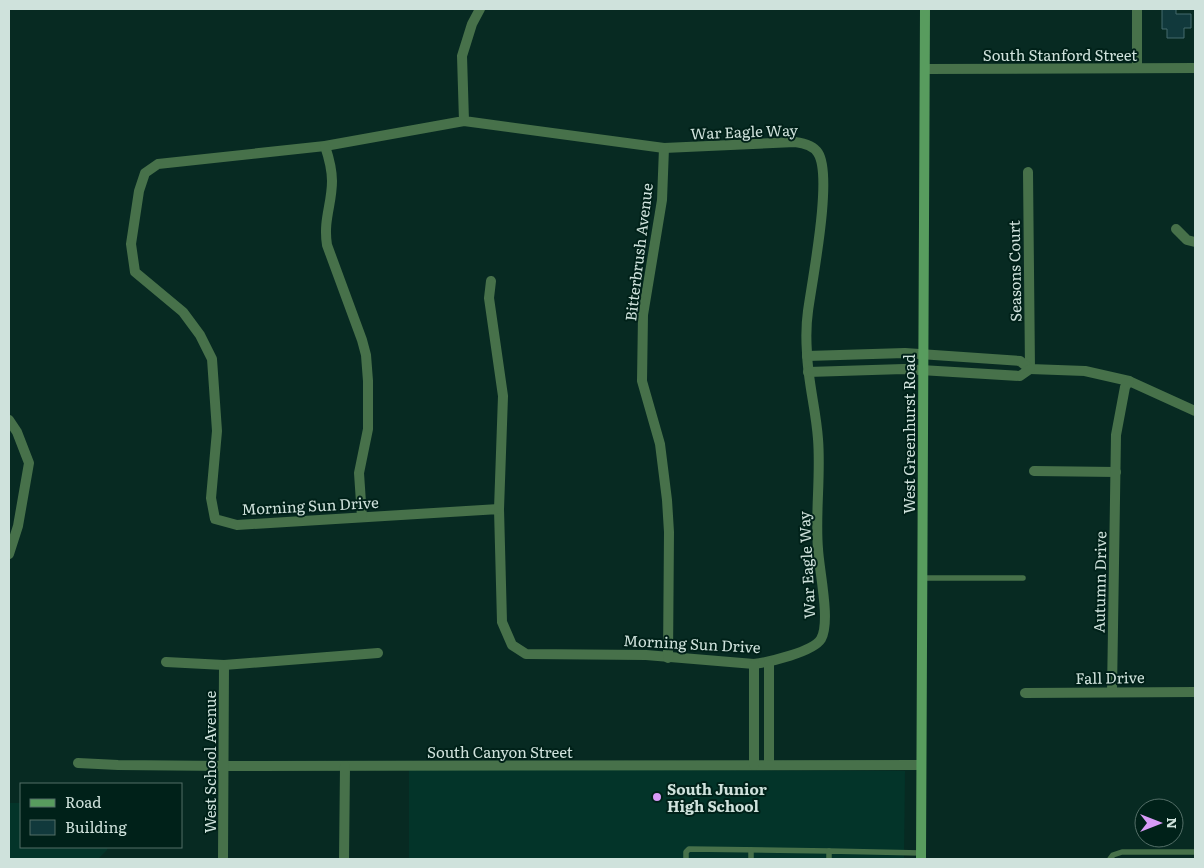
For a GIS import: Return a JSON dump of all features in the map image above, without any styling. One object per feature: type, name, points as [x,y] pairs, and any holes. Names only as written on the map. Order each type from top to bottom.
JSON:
[{"type":"main road","name":"West Greenhurst Road","points":[[921,856],[925,9]]},
{"type":"street","points":[[464,121],[462,56],[472,24],[480,9]]},
{"type":"street","points":[[1137,9],[1137,68]]},
{"type":"street","name":"South Stanford Street","points":[[925,69],[1195,68]]},
{"type":"street","name":"Morning Sun Drive","points":[[464,121],[325,146],[158,164],[145,173],[139,191],[131,244],[135,272],[183,312],[200,335],[212,359],[216,431],[211,498],[215,519],[237,525],[499,508],[502,622],[512,645],[526,654],[646,654],[668,658],[754,664],[768,662]]},
{"type":"street","name":"War Eagle Way","points":[[464,121],[664,148],[795,142],[806,144],[818,154],[822,173],[822,199],[820,232],[808,312],[807,356],[818,440],[817,547],[825,619],[824,633],[820,641],[810,648],[768,662]]},
{"type":"street","points":[[325,146],[331,164],[332,183],[325,230],[327,245],[366,355],[368,429],[359,473],[362,517]]},
{"type":"street","name":"Bitterbrush Avenue","points":[[664,148],[662,200],[643,315],[642,381],[660,444],[667,500],[670,532],[668,658]]},
{"type":"street","name":"Seasons Court","points":[[1028,172],[1030,369]]},
{"type":"street","points":[[1176,229],[1187,240],[1195,242]]},
{"type":"street","points":[[492,282],[489,298],[503,396],[499,508]]},
{"type":"street","points":[[807,356],[905,353],[1020,361],[1030,369]]},
{"type":"street","points":[[808,372],[885,369],[1020,376],[1030,369],[1085,370],[1129,381],[1195,411]]},
{"type":"street","name":"Autumn Drive","points":[[1112,692],[1116,435],[1125,387],[1129,381]]},
{"type":"street","points":[[9,420],[17,432],[29,463],[13,525],[9,554]]},
{"type":"street","points":[[1034,471],[1116,472]]},
{"type":"street","points":[[166,662],[224,665],[378,653]]},
{"type":"street","points":[[768,662],[769,765]]},
{"type":"street","points":[[754,664],[754,765]]},
{"type":"street","name":"West School Avenue","points":[[223,859],[225,766],[224,665]]},
{"type":"street","name":"Fall Drive","points":[[1025,693],[1195,692]]},
{"type":"street","name":"South Canyon Street","points":[[78,763],[225,766],[921,765]]},
{"type":"street","points":[[344,859],[345,766]]},
{"type":"lane","points":[[922,578],[1023,578]]},
{"type":"lane","points":[[686,859],[686,852],[690,849],[829,851],[921,856]]},
{"type":"lane","points":[[751,850],[751,859]]},
{"type":"lane","points":[[829,851],[829,859]]},
{"type":"lane","points":[[1110,859],[1122,852],[1195,852]]},
{"type":"shaded area","name":"South Junior High School","points":[[409,769],[905,771],[904,859],[409,859]]},
{"type":"shaded area","points":[[9,803],[20,803],[20,848],[108,848],[98,859],[9,859]]},
{"type":"building","points":[[1162,9],[1176,9],[1176,14],[1191,14],[1191,28],[1184,28],[1184,38],[1167,38],[1167,29],[1162,29]]},
{"type":"place","name":"South Junior High School","points":[[657,797]]}]
